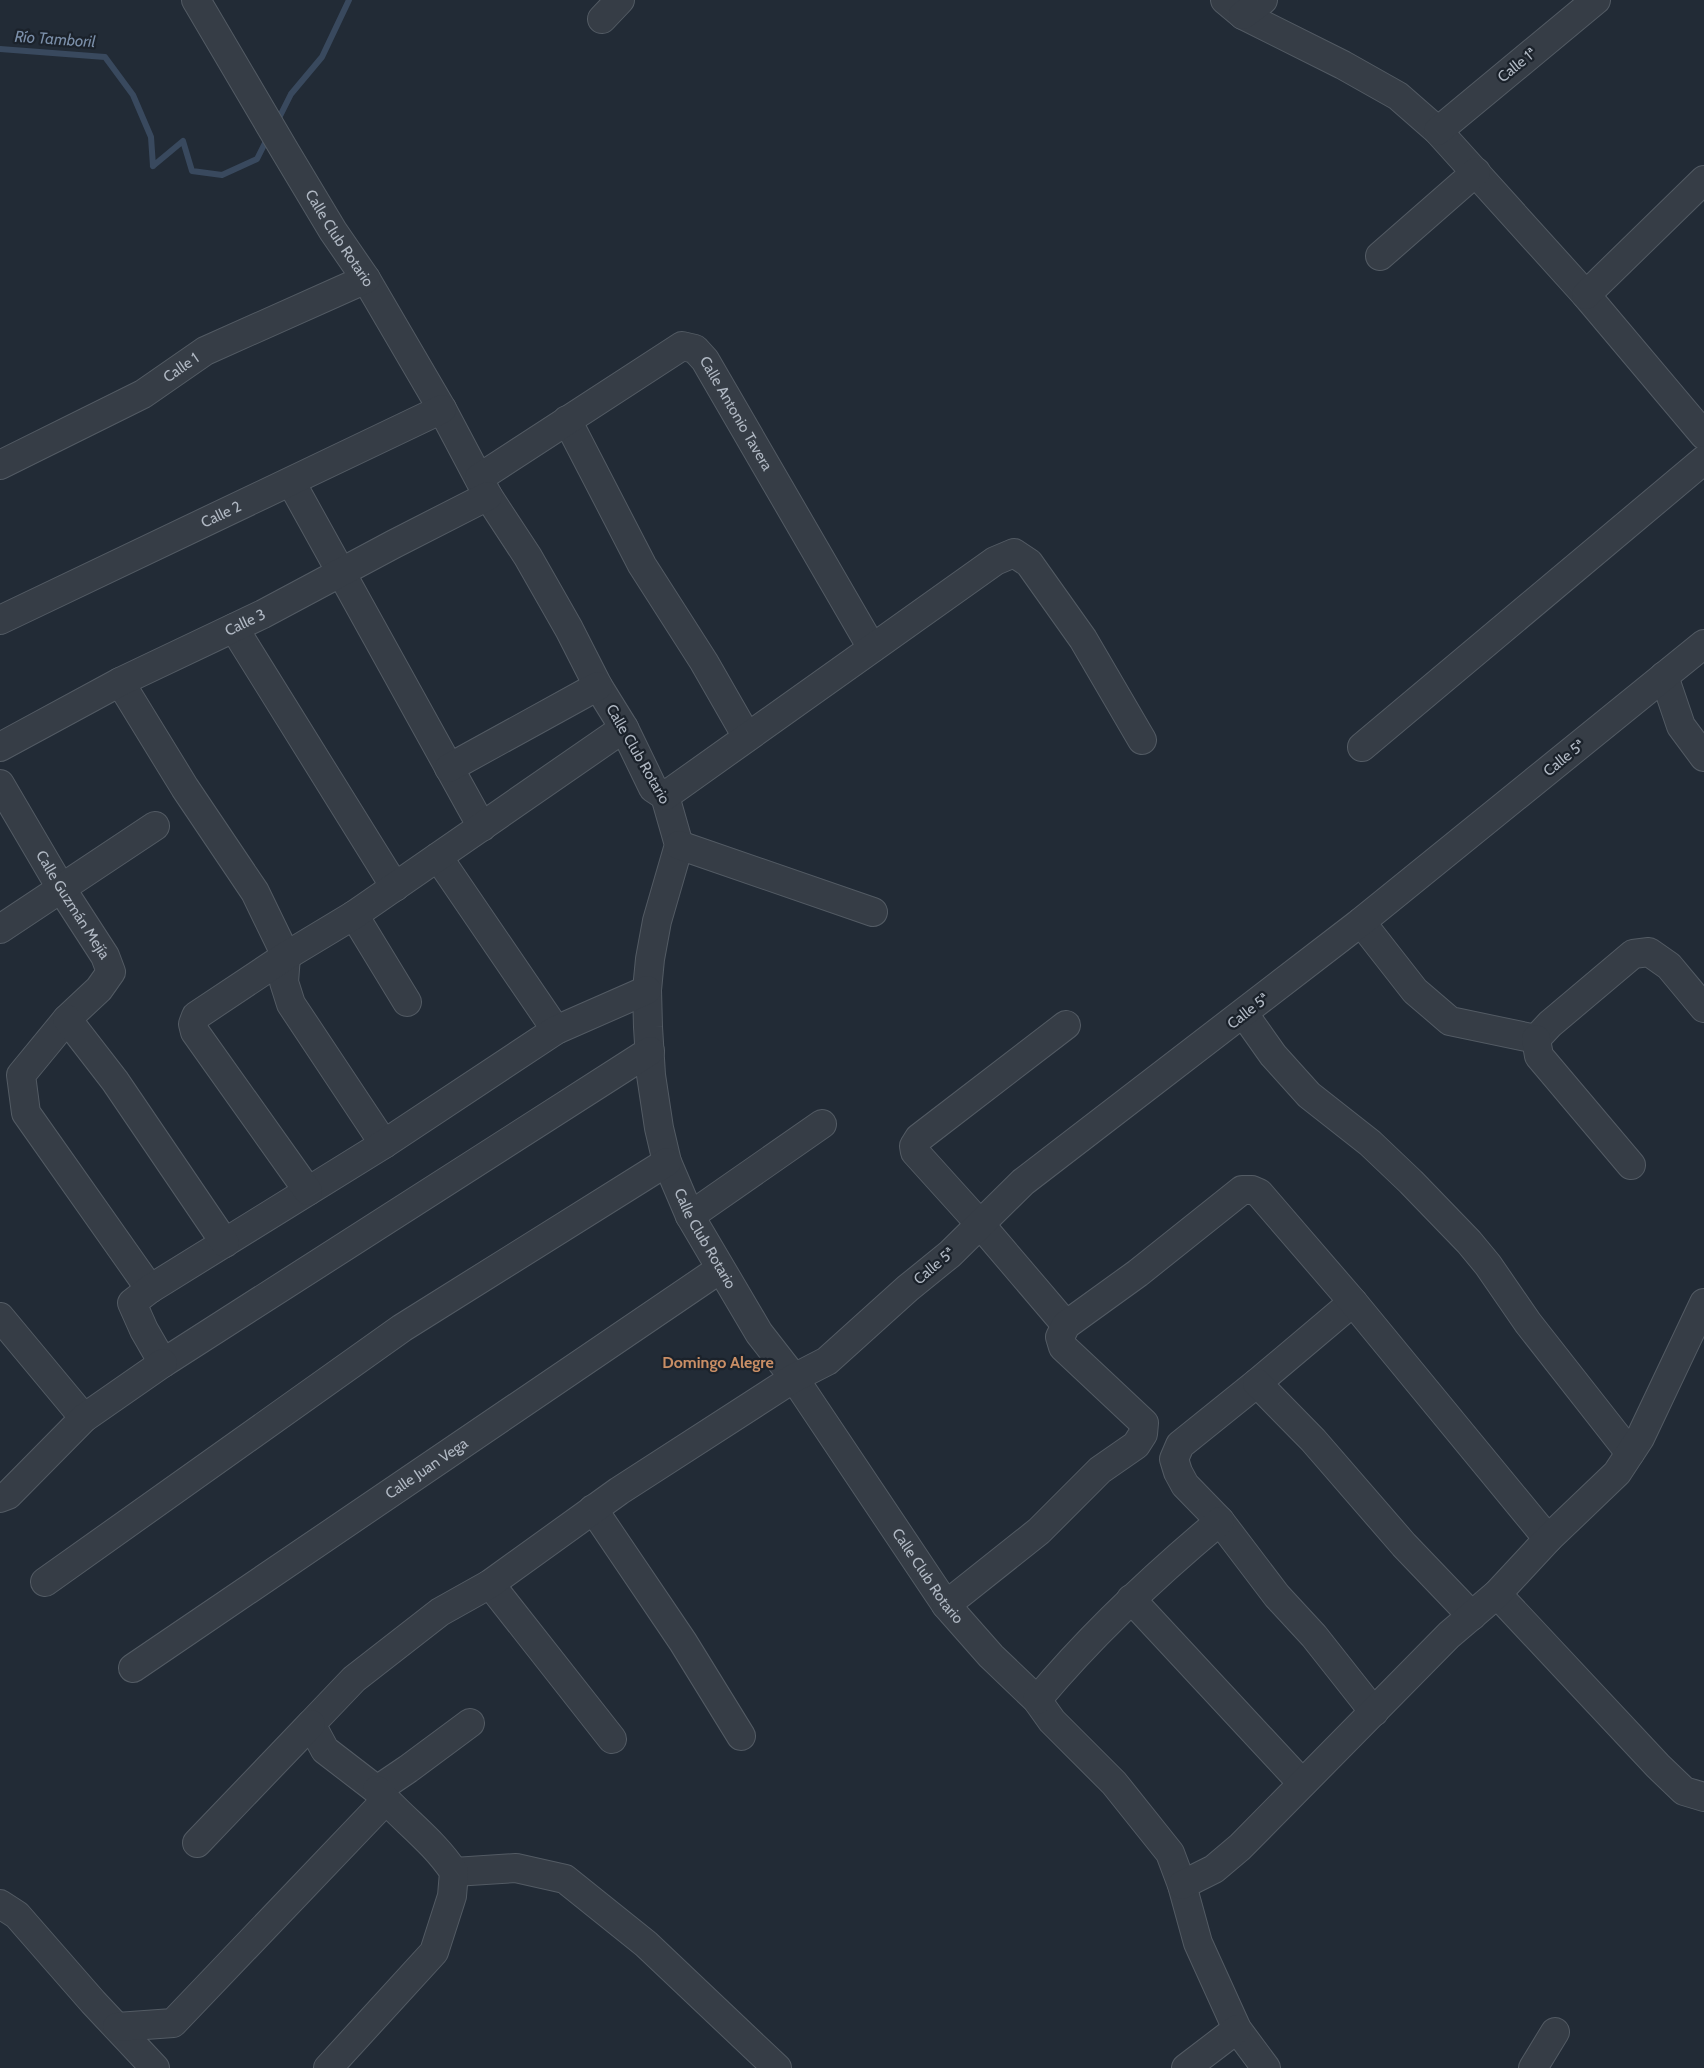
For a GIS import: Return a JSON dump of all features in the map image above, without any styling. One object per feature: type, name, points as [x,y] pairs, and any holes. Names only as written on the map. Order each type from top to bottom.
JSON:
[{"type":"street","name":"Calle Club Rotario","points":[[196,0],[284,152],[333,231],[366,279],[484,487],[528,557],[598,686],[624,728],[654,788],[665,796],[679,845],[657,921],[650,959],[647,990],[650,1051],[659,1128],[667,1162],[690,1216],[759,1334],[794,1378],[946,1605],[991,1656],[1037,1700],[1052,1721],[1114,1783],[1170,1853],[1182,1885],[1198,1943],[1237,2029],[1266,2068]]},
{"type":"street","name":"Calle 1ª","points":[[1438,131],[1596,0]]},
{"type":"street","points":[[1244,5],[1398,96],[1438,131],[1586,295],[1704,435]]},
{"type":"street","points":[[1380,256],[1476,172]]},
{"type":"street","points":[[1586,295],[1704,180]]},
{"type":"street","name":"Calle 1","points":[[0,466],[143,394],[205,351],[366,279]]},
{"type":"street","name":"Calle Antonio Tavera","points":[[484,487],[567,420],[682,346],[695,349],[705,360],[872,648]]},
{"type":"street","name":"Calle 2","points":[[0,620],[442,410]]},
{"type":"street","points":[[567,420],[642,565],[709,670],[747,737]]},
{"type":"street","points":[[1362,747],[1704,460]]},
{"type":"street","points":[[291,482],[482,827]]},
{"type":"street","name":"Calle 3","points":[[0,747],[120,682],[234,628],[340,573],[484,487]]},
{"type":"street","points":[[665,796],[996,561],[1014,554],[1029,563],[1083,639],[1142,740]]},
{"type":"street","points":[[234,628],[394,887]]},
{"type":"street","name":"Calle 5ª","points":[[197,1843],[362,1672],[440,1612],[490,1584],[593,1509],[794,1378],[828,1361],[908,1288],[950,1254],[1023,1182],[1244,1014],[1361,922],[1704,644]]},
{"type":"street","points":[[1664,676],[1681,726],[1704,758]]},
{"type":"street","points":[[120,682],[185,788],[255,892],[286,956],[284,982],[291,1004],[384,1144]]},
{"type":"street","points":[[449,768],[598,686]]},
{"type":"street","points":[[308,1191],[195,1032],[193,1024],[196,1016],[286,956],[354,915],[624,728]]},
{"type":"street","name":"Calle Guzmán Mejía","points":[[0,784],[61,888],[105,956],[111,972],[99,989],[67,1019]]},
{"type":"street","points":[[0,929],[155,826]]},
{"type":"street","points":[[679,845],[873,912]]},
{"type":"street","points":[[438,857],[556,1030]]},
{"type":"street","points":[[354,915],[407,1002]]},
{"type":"street","points":[[1361,922],[1415,991],[1450,1021],[1536,1039]]},
{"type":"street","points":[[1536,1039],[1550,1024],[1632,954],[1649,952],[1669,966],[1704,1008]]},
{"type":"street","points":[[163,1363],[144,1330],[132,1303],[150,1289],[384,1144],[556,1030],[647,990]]},
{"type":"street","points":[[1244,1014],[1273,1055],[1309,1094],[1370,1143],[1470,1242],[1528,1323],[1630,1452]]},
{"type":"street","points":[[150,1289],[26,1113],[21,1075],[67,1019],[115,1081],[225,1242]]},
{"type":"street","points":[[1066,1025],[919,1138],[914,1146],[915,1152],[980,1224],[1066,1325]]},
{"type":"street","points":[[1536,1039],[1539,1056],[1631,1165]]},
{"type":"street","points":[[0,1498],[8,1495],[84,1418],[163,1363],[650,1051]]},
{"type":"street","points":[[690,1216],[822,1124]]},
{"type":"street","points":[[45,1582],[402,1328],[667,1162]]},
{"type":"street","points":[[946,1605],[1039,1531],[1100,1470],[1136,1445],[1143,1434],[1144,1423],[1063,1347],[1060,1337],[1066,1325],[1138,1273],[1242,1190],[1252,1190],[1259,1193],[1353,1302],[1548,1539]]},
{"type":"street","name":"Calle Juan Vega","points":[[133,1668],[720,1270]]},
{"type":"street","points":[[1174,1458],[1180,1445],[1258,1383],[1353,1302]]},
{"type":"street","points":[[1182,1885],[1214,1869],[1240,1847],[1449,1635],[1497,1594],[1548,1539],[1616,1473],[1640,1438],[1704,1303]]},
{"type":"street","points":[[0,1317],[84,1418]]},
{"type":"street","points":[[1258,1383],[1313,1440],[1404,1545],[1472,1616]]},
{"type":"street","points":[[1143,1434],[1174,1458],[1178,1472],[1185,1485],[1220,1521],[1277,1596],[1314,1636],[1374,1712]]},
{"type":"street","points":[[593,1509],[683,1642],[741,1736]]},
{"type":"street","points":[[1037,1700],[1070,1660],[1131,1599],[1168,1564],[1220,1521]]},
{"type":"street","points":[[490,1584],[612,1739]]},
{"type":"street","points":[[1497,1594],[1684,1792],[1704,1797]]},
{"type":"street","points":[[1131,1599],[1302,1783]]},
{"type":"street","points":[[117,2027],[173,2023],[381,1795],[408,1769],[470,1722]]},
{"type":"street","points":[[311,1724],[325,1750],[381,1795],[432,1843],[454,1872],[452,1896],[434,1952],[328,2068]]},
{"type":"street","points":[[454,1872],[516,1868],[565,1879],[646,1944],[777,2068]]},
{"type":"street","points":[[0,1904],[17,1915],[154,2068]]},
{"type":"street","points":[[1186,2068],[1237,2029]]},
{"type":"street","points":[[1533,2068],[1555,2032]]},
{"type":"waterway","points":[[277,122],[291,94],[322,57],[349,0]]},
{"type":"waterway","name":"Río Tamboril","points":[[0,49],[105,57],[133,95],[151,137],[153,166]]},
{"type":"waterway","points":[[153,166],[183,141],[192,171],[222,175],[257,159],[268,137]]},
{"type":"district","name":"Domingo Alegre","points":[[718,1362]]}]
